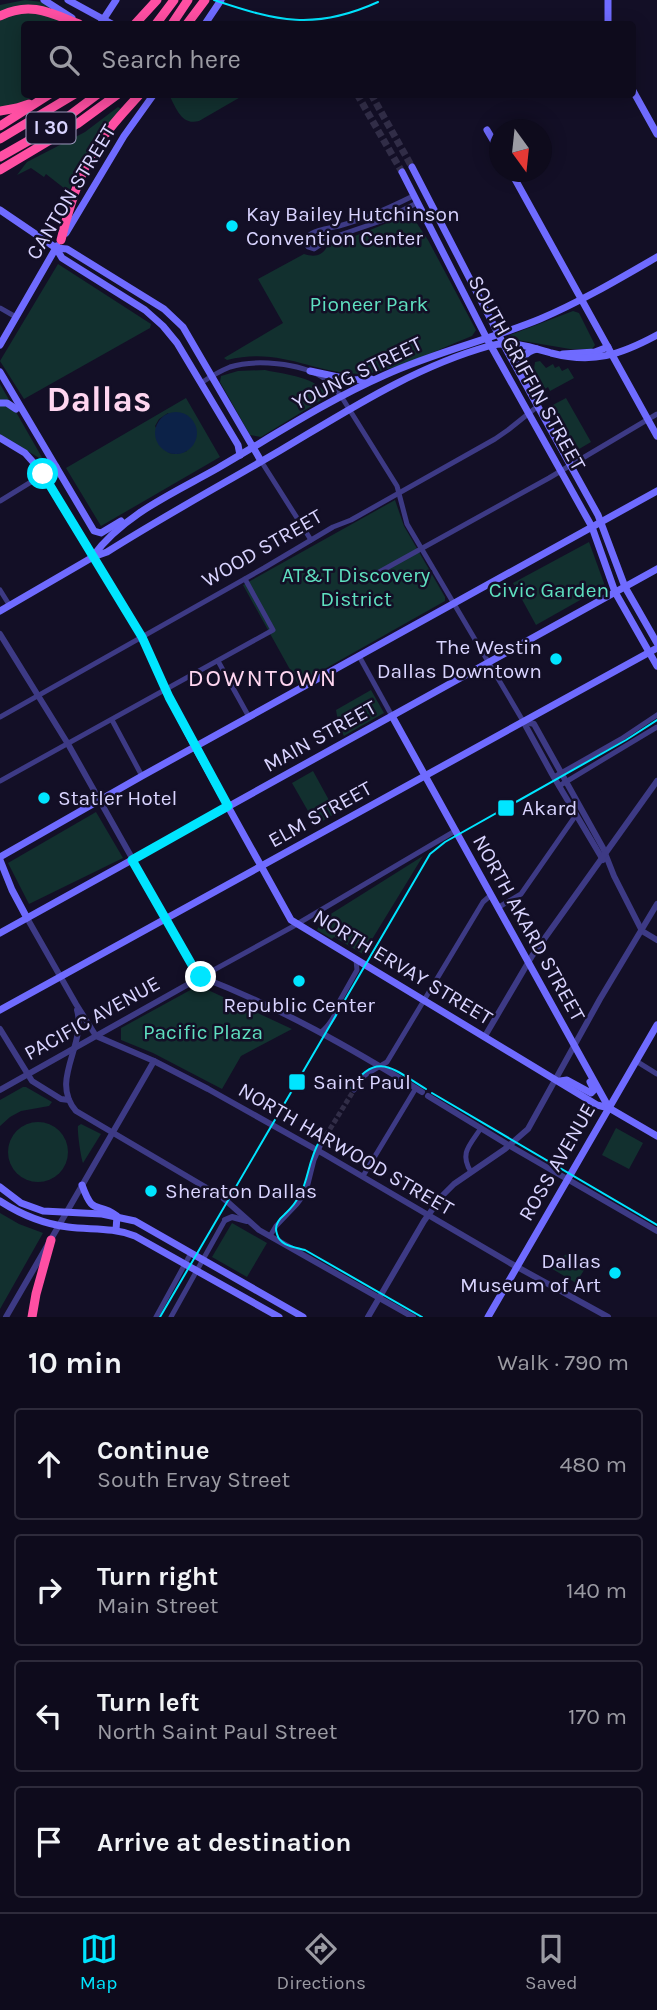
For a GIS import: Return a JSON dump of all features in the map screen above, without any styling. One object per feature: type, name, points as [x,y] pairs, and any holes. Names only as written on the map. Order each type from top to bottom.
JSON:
[{"type":"highway","points":[[138,21],[157,0]]},
{"type":"highway","points":[[158,21],[174,0]]},
{"type":"highway","points":[[174,21],[188,0]]},
{"type":"highway","points":[[189,21],[205,0]]},
{"type":"highway","points":[[0,16],[12,11],[33,9],[72,21]]},
{"type":"highway","points":[[0,111],[18,108],[43,98]]},
{"type":"highway","points":[[0,126],[45,98]]},
{"type":"highway","name":"I 30","points":[[0,139],[68,98]]},
{"type":"highway","name":"I 30","points":[[0,157],[58,124],[93,98]]},
{"type":"highway","points":[[0,170],[77,124],[113,98]]},
{"type":"highway","points":[[59,244],[84,169],[110,128],[136,98]]},
{"type":"highway","points":[[32,1317],[51,1240]]},
{"type":"main road","points":[[44,0],[76,21]]},
{"type":"main road","points":[[68,0],[100,21]]},
{"type":"main road","points":[[103,21],[116,0]]},
{"type":"main road","points":[[207,21],[221,0]]},
{"type":"main road","points":[[608,0],[608,21]]},
{"type":"main road","points":[[213,21],[215,9]]},
{"type":"main road","points":[[636,96],[657,134]]},
{"type":"main road","name":"CANTON STREET","points":[[0,345],[124,136],[151,98]]},
{"type":"main road","points":[[487,130],[489,134]]},
{"type":"main road","name":"SOUTH GRIFFIN STREET","points":[[412,167],[503,343],[601,522],[625,587],[657,645]]},
{"type":"main road","name":"SOUTH GRIFFIN STREET","points":[[402,173],[490,345],[592,527],[615,592],[657,666]]},
{"type":"main road","points":[[517,182],[657,436]]},
{"type":"main road","points":[[415,200],[424,197],[431,202]]},
{"type":"main road","points":[[0,210],[164,309],[183,327],[261,461]]},
{"type":"main road","points":[[436,242],[448,234]]},
{"type":"main road","points":[[59,244],[62,258],[137,305],[163,326],[177,343],[201,383],[238,445],[240,455]]},
{"type":"main road","name":"YOUNG STREET","points":[[93,557],[118,528],[144,510],[341,396],[421,360],[540,319],[657,257]]},
{"type":"main road","points":[[503,343],[584,358],[630,350],[657,335]]},
{"type":"main road","name":"YOUNG STREET","points":[[0,611],[93,557],[107,552],[349,409],[421,372],[490,345],[503,343]]},
{"type":"main road","points":[[559,355],[595,352],[607,347]]},
{"type":"main road","points":[[520,373],[523,356],[537,349]]},
{"type":"main road","points":[[310,371],[352,380],[375,379]]},
{"type":"main road","points":[[0,372],[96,533],[103,532],[144,510]]},
{"type":"main road","points":[[0,404],[7,403],[16,409],[8,385]]},
{"type":"main road","name":"NORTH ERVAY STREET","points":[[0,438],[25,453],[43,474],[142,637],[195,747],[291,920],[597,1105],[609,1108]]},
{"type":"main road","points":[[27,918],[8,882],[0,858],[249,716],[657,491]]},
{"type":"main road","name":"MAIN STREET","points":[[0,933],[657,569]]},
{"type":"main road","name":"ELM STREET","points":[[0,1010],[649,652],[657,645]]},
{"type":"main road","name":"NORTH AKARD STREET","points":[[392,716],[609,1108],[657,1136]]},
{"type":"main road","name":"ROSS AVENUE","points":[[488,1317],[657,1025]]},
{"type":"main road","points":[[557,1080],[567,1080],[591,1093],[594,1090],[587,1070]]},
{"type":"main road","points":[[82,1185],[88,1202],[93,1207],[117,1216]]},
{"type":"main road","points":[[0,1186],[15,1200],[43,1211],[117,1216],[143,1225],[303,1317]]},
{"type":"main road","points":[[0,1201],[17,1212],[60,1225],[116,1230],[142,1239],[279,1317]]},
{"type":"main road","points":[[84,1227],[82,1220],[85,1213]]},
{"type":"main road","points":[[116,1230],[117,1216]]},
{"type":"street","points":[[415,200],[381,221],[324,240],[314,249],[306,246],[306,239],[311,234],[415,200]]},
{"type":"street","points":[[311,234],[319,238],[320,245]]},
{"type":"street","points":[[0,308],[16,317]]},
{"type":"street","points":[[201,383],[233,366],[282,365],[310,371],[323,377],[341,396],[397,486],[407,524],[421,549],[557,775],[603,855],[642,931],[657,940]]},
{"type":"street","name":"WOOD STREET","points":[[0,717],[495,439],[538,406]]},
{"type":"street","points":[[372,576],[561,471],[657,414]]},
{"type":"street","points":[[261,461],[311,540]]},
{"type":"street","points":[[0,501],[57,466]]},
{"type":"street","points":[[0,781],[273,630],[245,579]]},
{"type":"street","points":[[0,590],[10,606]]},
{"type":"street","points":[[0,634],[68,744],[201,977],[248,996],[321,1032],[657,1231]]},
{"type":"street","points":[[359,656],[392,716]]},
{"type":"street","points":[[218,661],[249,716]]},
{"type":"street","points":[[557,775],[657,715]]},
{"type":"street","points":[[112,720],[142,776]]},
{"type":"street","points":[[562,784],[657,727]]},
{"type":"street","points":[[485,1036],[528,962],[657,781]]},
{"type":"street","points":[[562,784],[576,815],[603,855]]},
{"type":"street","points":[[499,907],[521,894],[576,815]]},
{"type":"street","name":"PACIFIC AVENUE","points":[[0,1090],[296,924],[455,831]]},
{"type":"street","points":[[354,1090],[365,1075],[387,1062],[483,902],[491,895]]},
{"type":"street","points":[[368,1317],[428,1215],[447,1190],[510,1146],[528,1129],[557,1080],[573,1046],[657,904]]},
{"type":"street","points":[[27,918],[96,1035]]},
{"type":"street","points":[[321,1032],[327,1028],[339,1007],[339,1002],[357,970],[356,961]]},
{"type":"street","points":[[76,1004],[80,1024],[66,1081],[69,1100],[76,1111],[222,1197],[249,1222],[270,1236],[413,1317]]},
{"type":"street","points":[[0,1029],[26,1074],[36,1085],[61,1099],[69,1100]]},
{"type":"street","name":"NORTH HARWOOD STREET","points":[[96,1035],[154,1061],[318,1150],[606,1317]]},
{"type":"street","points":[[6,1317],[154,1061]]},
{"type":"street","points":[[636,1061],[657,1073]]},
{"type":"street","points":[[363,1176],[422,1092]]},
{"type":"street","points":[[471,1172],[465,1163],[465,1155],[481,1128]]},
{"type":"street","points":[[270,1236],[306,1192],[322,1142]]},
{"type":"street","points":[[171,1317],[225,1220],[232,1217],[249,1222]]},
{"type":"street","points":[[156,1317],[191,1253]]},
{"type":"green space","points":[[25,0],[42,2],[65,21],[21,21],[21,98],[30,98],[0,116],[0,5]]},
{"type":"green space","points":[[171,98],[239,98],[199,121],[188,121],[180,114]]},
{"type":"green space","points":[[118,107],[121,109],[85,157],[69,192],[46,174],[44,177],[31,168],[17,175],[27,162],[85,132]]},
{"type":"green space","name":"Pioneer Park","points":[[407,215],[412,216],[428,240],[476,330],[472,336],[401,365],[372,373],[342,373],[280,358],[224,358],[283,323],[258,279],[304,254],[319,255],[328,244]]},
{"type":"green space","points":[[58,264],[151,324],[150,328],[24,399],[0,361]]},
{"type":"green space","points":[[573,311],[579,313],[595,345],[592,349],[570,349],[511,339],[510,335]]},
{"type":"green space","points":[[540,361],[546,368],[553,364],[555,368],[559,366],[562,371],[568,368],[574,378],[550,391],[548,387],[545,389],[534,369],[535,362]]},
{"type":"green space","points":[[265,370],[308,380],[328,396],[261,437],[250,435],[220,382],[221,376],[238,371]]},
{"type":"green space","points":[[0,384],[44,461],[0,434]]},
{"type":"green space","points":[[186,398],[220,457],[101,526],[66,468]],"holes":[[[168,413],[187,451],[169,453],[155,426],[159,419]]]},
{"type":"green space","points":[[566,398],[591,442],[574,452],[549,407]]},
{"type":"green space","name":"AT&T Discovery District","points":[[395,500],[404,526],[445,601],[298,684],[243,585]]},
{"type":"green space","name":"Civic Garden","points":[[589,542],[605,586],[536,625],[513,583]]},
{"type":"green space","points":[[371,690],[384,713],[344,736],[339,727],[336,710]]},
{"type":"green space","points":[[313,771],[336,813],[316,825],[292,783]]},
{"type":"green space","points":[[96,812],[123,858],[29,904],[8,863]]},
{"type":"green space","points":[[423,856],[363,954],[317,930],[318,922]]},
{"type":"green space","name":"Pacific Plaza","points":[[194,988],[208,990],[292,1029],[241,1056],[222,1089],[153,1053],[121,1040],[121,1028]]},
{"type":"green space","points":[[23,1087],[52,1102],[49,1106],[21,1111],[0,1126],[0,1100]]},
{"type":"green space","points":[[32,1122],[44,1122],[63,1135],[68,1152],[66,1164],[55,1177],[44,1182],[32,1182],[13,1169],[8,1158],[8,1146],[21,1127]]},
{"type":"green space","points":[[81,1124],[101,1134],[83,1163],[78,1129]]},
{"type":"green space","points":[[616,1128],[643,1143],[629,1169],[602,1155]]},
{"type":"green space","points":[[0,1213],[43,1233],[0,1309]]},
{"type":"green space","points":[[232,1223],[267,1243],[247,1277],[212,1257]]},
{"type":"green space","points":[[573,1253],[589,1262],[576,1283],[539,1261],[554,1265],[565,1255]]},
{"type":"water","points":[[176,412],[191,418],[197,433],[191,448],[176,454],[161,448],[155,433],[161,418]]},
{"type":"tunnel","points":[[359,98],[402,172]]},
{"type":"tunnel","points":[[373,98],[412,167]]},
{"type":"tunnel","points":[[322,1142],[354,1090]]},
{"type":"tram line","points":[[214,0],[277,18],[296,20],[334,17],[378,2]]},
{"type":"tram line","points":[[160,1317],[430,854],[445,842],[657,720]]},
{"type":"tram line","points":[[351,1088],[360,1076],[378,1066],[396,1070],[426,1089]]},
{"type":"tram line","points":[[432,1093],[657,1225]]},
{"type":"tram line","points":[[320,1140],[299,1197],[277,1223],[279,1238],[422,1317]]},
{"type":"place","name":"Kay Bailey Hutchinson Convention Center","points":[[232,226]]},
{"type":"place","name":"The Westin Dallas Downtown","points":[[556,659]]},
{"type":"place","name":"Statler Hotel","points":[[44,798]]},
{"type":"place","name":"Akard","points":[[506,808]]},
{"type":"place","name":"Republic Center","points":[[299,981]]},
{"type":"place","name":"Saint Paul","points":[[297,1082]]},
{"type":"place","name":"Sheraton Dallas","points":[[151,1191]]},
{"type":"place","name":"Dallas Museum of Art","points":[[615,1273]]},
{"type":"district","name":"Dallas","points":[[99,399]]},
{"type":"district","name":"DOWNTOWN","points":[[263,678]]},
{"type":"route","points":[[43,474],[142,637],[169,697],[228,806],[132,860],[201,977]]}]
